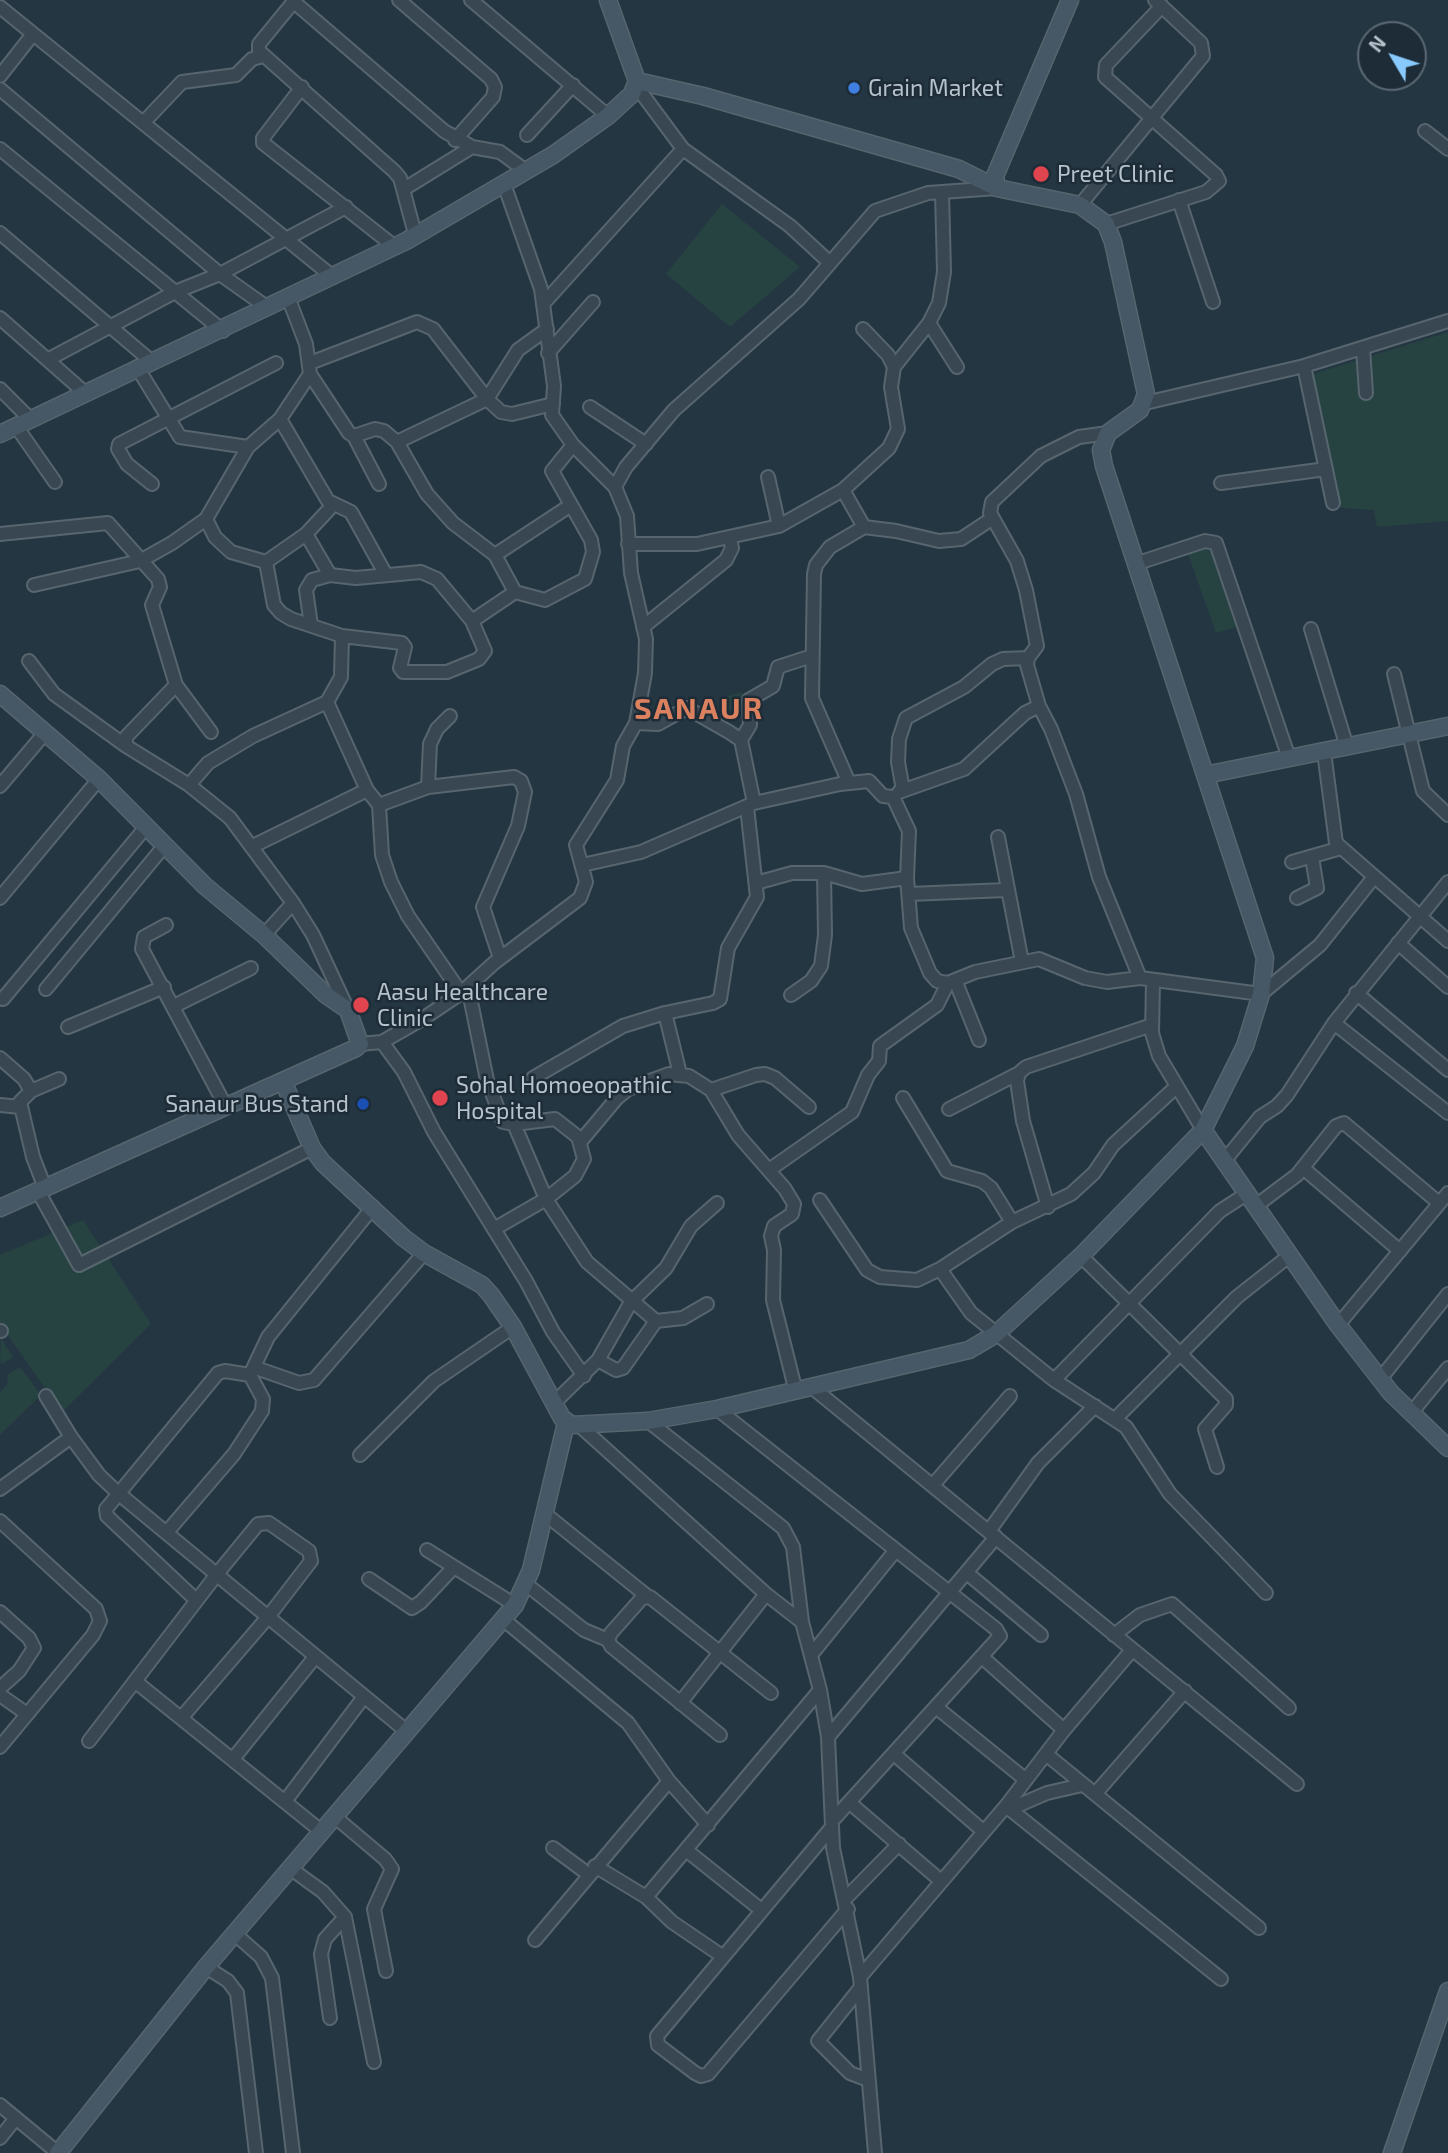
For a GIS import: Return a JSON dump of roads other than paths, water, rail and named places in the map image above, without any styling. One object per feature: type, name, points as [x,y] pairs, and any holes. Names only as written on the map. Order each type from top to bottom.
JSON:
[{"type":"street","points":[[399,0],[491,79],[495,87],[493,97],[456,140]]},
{"type":"street","points":[[471,0],[608,116]]},
{"type":"street","points":[[608,0],[637,84],[683,149],[790,226],[829,262]]},
{"type":"street","points":[[997,188],[995,176],[1070,0]]},
{"type":"street","points":[[415,234],[404,189],[394,170],[302,87],[263,56],[259,44],[294,1],[456,140],[472,147],[500,152],[526,171]]},
{"type":"street","points":[[1080,205],[1152,117],[1200,61],[1204,49],[1158,3],[1104,71],[1105,78],[1152,117],[1219,181],[1206,192],[1106,224]]},
{"type":"street","points":[[0,7],[333,277]]},
{"type":"street","points":[[0,76],[33,34]]},
{"type":"street","points":[[143,123],[182,82],[236,75],[252,59],[263,56]]},
{"type":"street","points":[[0,434],[144,364],[223,331],[395,247],[526,171],[608,116],[637,84]]},
{"type":"street","points":[[637,84],[703,96],[959,169],[997,188],[1080,205],[1106,224],[1113,242],[1134,337],[1146,394],[1144,403],[1140,410],[1108,433],[1079,437],[1041,456],[992,502],[990,513],[1017,561],[1026,590],[1037,646],[1028,658],[1039,706],[1051,729],[1076,794],[1099,877],[1147,979],[1152,1025],[1159,1056],[1203,1130],[1338,1325],[1381,1378],[1448,1448]]},
{"type":"street","points":[[527,135],[573,85]]},
{"type":"street","points":[[302,87],[263,138],[263,143],[395,247]]},
{"type":"street","points":[[0,89],[220,274],[268,308]]},
{"type":"street","points":[[1425,131],[1448,149]]},
{"type":"street","points":[[404,189],[472,147]]},
{"type":"street","points":[[0,149],[223,331]]},
{"type":"street","points":[[544,303],[683,149]]},
{"type":"street","points":[[0,1208],[360,1044],[382,1042],[464,990],[500,958],[580,898],[586,882],[576,852],[578,836],[617,780],[623,746],[636,723],[645,673],[643,627],[631,573],[627,516],[615,487],[573,445],[552,415],[554,386],[544,303],[504,184]]},
{"type":"street","points":[[615,487],[626,467],[698,387],[799,299],[875,211],[928,193],[997,188]]},
{"type":"street","points":[[628,544],[697,544],[730,539],[779,526],[844,490],[896,438],[898,429],[891,387],[894,367],[929,323],[939,303],[944,272],[942,192]]},
{"type":"street","points":[[1179,200],[1213,302]]},
{"type":"street","points":[[49,359],[175,292],[220,274],[346,207]]},
{"type":"street","points":[[0,233],[109,327],[144,364],[174,431],[188,441],[248,447]]},
{"type":"street","points":[[288,297],[310,368],[354,436],[379,484]]},
{"type":"street","points":[[548,353],[593,302]]},
{"type":"street","points":[[0,318],[84,392]]},
{"type":"street","points":[[34,585],[140,561],[173,543],[206,519],[248,447],[280,419],[310,368],[417,321],[433,329],[487,399],[506,414],[553,404]]},
{"type":"street","points":[[1144,403],[1304,366],[1448,321]]},
{"type":"street","points":[[929,323],[957,367]]},
{"type":"street","points":[[397,442],[487,399],[509,361],[525,344],[547,329]]},
{"type":"street","points":[[863,329],[888,355],[894,367]]},
{"type":"street","points":[[1363,348],[1366,393]]},
{"type":"street","points":[[152,484],[131,468],[117,448],[276,363]]},
{"type":"street","points":[[1304,366],[1334,503]]},
{"type":"street","points":[[0,389],[23,423],[55,482]]},
{"type":"street","points":[[590,407],[646,444]]},
{"type":"street","points":[[280,419],[333,505],[351,512],[386,575]]},
{"type":"street","points":[[354,436],[375,429],[384,431],[397,442],[427,494],[453,523],[495,555],[515,592],[545,600],[585,579],[593,552],[591,540],[552,471],[573,445]]},
{"type":"street","points":[[573,1424],[648,1421],[717,1409],[969,1350],[996,1334],[1081,1256],[1203,1130],[1245,1046],[1265,974],[1263,946],[1104,467],[1101,450],[1108,433]]},
{"type":"street","points":[[1221,484],[1326,469]]},
{"type":"street","points":[[768,477],[779,526]]},
{"type":"street","points":[[844,490],[864,527]]},
{"type":"street","points":[[266,562],[306,534],[333,505]]},
{"type":"street","points":[[495,555],[571,505]]},
{"type":"street","points":[[849,783],[812,698],[811,656],[816,565],[830,547],[864,527],[951,542],[993,518]]},
{"type":"street","points":[[206,519],[215,537],[231,552],[266,562]]},
{"type":"street","points":[[0,534],[108,523],[160,583],[152,605],[177,680],[176,685],[126,737],[126,746]]},
{"type":"street","points":[[306,534],[330,575]]},
{"type":"street","points":[[643,627],[726,560],[733,548],[730,539]]},
{"type":"street","points":[[1138,563],[1205,541],[1216,542],[1289,758]]},
{"type":"street","points":[[266,562],[274,605],[290,619],[342,636],[402,643],[405,647],[400,668],[403,672],[439,674],[483,656],[484,646],[472,621],[429,573],[356,578],[330,575],[308,584],[306,590],[311,625]]},
{"type":"street","points":[[472,621],[515,592]]},
{"type":"street","points":[[1311,629],[1347,747]]},
{"type":"street","points":[[189,785],[208,764],[253,736],[327,702],[341,677],[342,636]]},
{"type":"street","points":[[533,1078],[623,1026],[720,999],[728,948],[740,924],[754,906],[756,883],[752,871],[750,805],[741,740],[750,725],[749,700],[773,686],[778,667],[811,656]]},
{"type":"street","points":[[1028,658],[1003,659],[992,664],[964,687],[906,718],[899,739],[898,793],[909,831],[907,878],[911,928],[925,964],[937,981],[952,982],[975,972],[1040,960],[1085,978],[1107,982],[1147,979],[1261,994],[1320,945],[1374,877]]},
{"type":"street","points":[[29,661],[54,694],[126,746],[189,785],[230,818],[253,846],[313,934],[348,1010],[360,1044]]},
{"type":"street","points":[[1394,674],[1423,791],[1448,815]]},
{"type":"street","points":[[176,685],[211,732]]},
{"type":"street","points":[[0,694],[99,779],[205,886],[264,935],[326,995],[348,1010]]},
{"type":"street","points":[[327,702],[367,790],[379,805],[382,855],[391,882],[408,916],[464,990],[493,1099],[503,1122],[514,1125],[555,1119],[581,1141]]},
{"type":"street","points":[[582,865],[641,852],[750,805],[849,783],[869,781],[883,796],[937,781],[964,769],[1025,713],[1039,706]]},
{"type":"street","points":[[636,723],[658,724],[687,708],[741,740]]},
{"type":"street","points":[[428,787],[430,744],[437,729],[450,716]]},
{"type":"street","points":[[1205,775],[1448,726]]},
{"type":"street","points":[[0,786],[44,734]]},
{"type":"street","points":[[1325,752],[1333,834],[1341,848],[1448,941]]},
{"type":"street","points":[[379,805],[428,787],[514,777],[524,785],[518,827],[483,907],[500,958]]},
{"type":"street","points":[[0,898],[99,779]]},
{"type":"street","points":[[253,846],[367,790]]},
{"type":"street","points":[[3,999],[146,827]]},
{"type":"street","points":[[998,837],[1006,890],[1022,962]]},
{"type":"street","points":[[46,989],[165,845]]},
{"type":"street","points":[[1292,862],[1341,848]]},
{"type":"street","points":[[1297,898],[1317,888],[1312,856]]},
{"type":"street","points":[[756,883],[792,873],[824,873],[862,884],[907,878]]},
{"type":"street","points":[[791,995],[811,981],[821,966],[825,934],[824,873]]},
{"type":"street","points":[[1225,1160],[1260,1117],[1277,1106],[1287,1095],[1356,993],[1448,882]]},
{"type":"street","points":[[909,894],[1006,890]]},
{"type":"street","points":[[264,935],[293,903]]},
{"type":"street","points":[[166,925],[141,943],[226,1107]]},
{"type":"street","points":[[1398,943],[1448,987]]},
{"type":"street","points":[[174,1006],[251,968]]},
{"type":"street","points":[[952,982],[979,1040]]},
{"type":"street","points":[[769,1170],[852,1112],[868,1075],[880,1061],[880,1046],[937,1005],[952,982]]},
{"type":"street","points":[[68,1027],[164,987]]},
{"type":"street","points":[[1356,993],[1448,1070]]},
{"type":"street","points":[[665,1013],[680,1074]]},
{"type":"street","points":[[1334,1023],[1448,1113]]},
{"type":"street","points":[[949,1109],[1020,1073],[1026,1067],[1152,1025]]},
{"type":"street","points":[[382,1042],[397,1061],[434,1132],[553,1332],[584,1376]]},
{"type":"street","points":[[0,1058],[24,1079],[31,1091]]},
{"type":"street","points":[[1020,1073],[1017,1081],[1023,1121],[1048,1207]]},
{"type":"street","points":[[494,1229],[547,1199],[575,1176],[582,1166],[581,1141],[608,1106],[628,1089],[656,1078],[680,1074],[711,1090],[738,1135],[794,1204],[792,1214],[774,1226],[771,1236],[774,1250],[773,1300],[796,1392]]},
{"type":"street","points":[[711,1090],[765,1074],[775,1078],[809,1107]]},
{"type":"street","points":[[59,1079],[31,1091],[20,1102],[20,1107],[41,1190],[79,1265],[312,1148]]},
{"type":"street","points":[[283,1081],[312,1148],[323,1163],[424,1253],[482,1286],[513,1327],[554,1403],[573,1424],[766,1594],[802,1622]]},
{"type":"street","points":[[820,1200],[867,1270],[874,1275],[917,1280],[940,1269],[1012,1222],[1048,1207],[1082,1186],[1114,1145],[1177,1087]]},
{"type":"street","points":[[903,1098],[947,1171],[982,1181],[990,1188],[1012,1222]]},
{"type":"street","points":[[0,1105],[20,1107]]},
{"type":"street","points":[[1054,1380],[1220,1211],[1253,1199],[1303,1168],[1336,1126],[1344,1123],[1439,1203]]},
{"type":"street","points":[[514,1125],[547,1199],[587,1262],[656,1321],[683,1318],[707,1304]]},
{"type":"street","points":[[1303,1168],[1400,1251]]},
{"type":"street","points":[[1338,1325],[1448,1193]]},
{"type":"street","points":[[554,1403],[598,1360],[631,1302],[666,1268],[691,1226],[717,1203]]},
{"type":"street","points":[[167,1532],[227,1462],[262,1411],[263,1399],[253,1371],[261,1348],[373,1207]]},
{"type":"street","points":[[196,1600],[107,1516],[106,1509],[218,1373],[253,1371],[299,1383],[314,1380],[424,1253]]},
{"type":"street","points":[[1081,1256],[1130,1301],[1228,1401],[1205,1429],[1217,1467]]},
{"type":"street","points":[[1116,1418],[1181,1356],[1244,1290],[1289,1256]]},
{"type":"street","points":[[940,1269],[965,1306],[996,1334],[1054,1380],[1126,1427],[1177,1501],[1266,1593]]},
{"type":"street","points":[[1381,1378],[1448,1294]]},
{"type":"street","points":[[598,1360],[616,1370],[623,1368],[656,1321]]},
{"type":"street","points":[[360,1455],[434,1381],[513,1327]]},
{"type":"street","points":[[1412,1412],[1448,1368]]},
{"type":"street","points":[[813,1388],[1297,1784]]},
{"type":"street","points":[[46,1396],[99,1475],[118,1493],[405,1730]]},
{"type":"street","points":[[933,1485],[1010,1396]]},
{"type":"street","points":[[828,1737],[967,1573],[1045,1454],[1095,1406]]},
{"type":"street","points":[[717,1409],[949,1595],[996,1629],[1000,1636],[832,1824],[760,1909],[656,2040],[701,2076],[715,2068],[899,1844]]},
{"type":"street","points":[[648,1421],[783,1528],[793,1548],[802,1622],[820,1690],[828,1737],[833,1848],[847,1904],[860,1982],[875,2153]]},
{"type":"street","points":[[0,2105],[58,2153],[206,1967],[405,1730],[515,1605],[526,1584],[544,1513],[573,1424]]},
{"type":"street","points":[[0,1489],[71,1437]]},
{"type":"street","points":[[544,1513],[771,1693]]},
{"type":"street","points":[[0,1521],[100,1616],[93,1635],[0,1747]]},
{"type":"street","points":[[89,1741],[216,1574],[263,1521],[309,1551],[311,1561],[268,1617],[182,1717]]},
{"type":"street","points":[[427,1550],[515,1605]]},
{"type":"street","points":[[811,1655],[895,1551]]},
{"type":"street","points":[[369,1579],[412,1608],[454,1567]]},
{"type":"street","points":[[967,1573],[1041,1635]]},
{"type":"street","points":[[526,1584],[584,1630],[608,1640],[611,1646],[720,1735]]},
{"type":"street","points":[[680,1703],[766,1594]]},
{"type":"street","points":[[608,1640],[611,1633],[647,1596]]},
{"type":"street","points":[[1114,1635],[1140,1615],[1172,1604],[1289,1708]]},
{"type":"street","points":[[0,1612],[29,1638],[34,1648],[19,1671],[0,1688]]},
{"type":"street","points":[[503,1619],[628,1723],[669,1781],[708,1825]]},
{"type":"street","points":[[868,2080],[850,2073],[818,2041],[821,2034],[982,1832],[1008,1807],[1064,1730],[1132,1650]]},
{"type":"street","points":[[233,1759],[315,1657]]},
{"type":"street","points":[[982,1657],[1064,1730]]},
{"type":"street","points":[[136,1682],[286,1800],[321,1831]]},
{"type":"street","points":[[646,1897],[820,1690]]},
{"type":"street","points":[[1095,1794],[1185,1691]]},
{"type":"street","points":[[0,1695],[27,1714]]},
{"type":"street","points":[[286,1800],[363,1698]]},
{"type":"street","points":[[936,1707],[1026,1780]]},
{"type":"street","points":[[894,1754],[982,1832]]},
{"type":"street","points":[[1046,1754],[1259,1928]]},
{"type":"street","points":[[535,1940],[669,1781]]},
{"type":"street","points":[[1008,1807],[1047,1793],[1082,1786]]},
{"type":"street","points":[[850,1803],[942,1881]]},
{"type":"street","points":[[1008,1807],[1221,1979]]},
{"type":"street","points":[[334,1816],[385,1859],[392,1869],[374,1909],[386,1971]]},
{"type":"street","points":[[553,1848],[646,1897],[672,1922],[722,1956]]},
{"type":"street","points":[[686,1850],[760,1909]]},
{"type":"street","points":[[290,1868],[323,1892],[345,1917],[374,2063]]},
{"type":"street","points":[[330,2018],[321,1954],[325,1940],[345,1917]]},
{"type":"street","points":[[234,1934],[261,1958],[272,1978],[293,2153]]},
{"type":"street","points":[[206,1967],[228,1981],[237,1993],[256,2153]]},
{"type":"street","points":[[1392,2153],[1448,1991]]},
{"type":"street","points":[[0,2138],[16,2118]]},
{"type":"place","name":"Grain Market","points":[[854,88]]},
{"type":"place","name":"Preet Clinic","points":[[1041,174]]},
{"type":"place","name":"Aasu Healthcare Clinic","points":[[361,1005]]},
{"type":"place","name":"Sohal Homoeopathic Hospital","points":[[440,1098]]},
{"type":"place","name":"Sanaur Bus Stand","points":[[363,1104]]},
{"type":"district","name":"SANAUR","points":[[699,709]]}]
